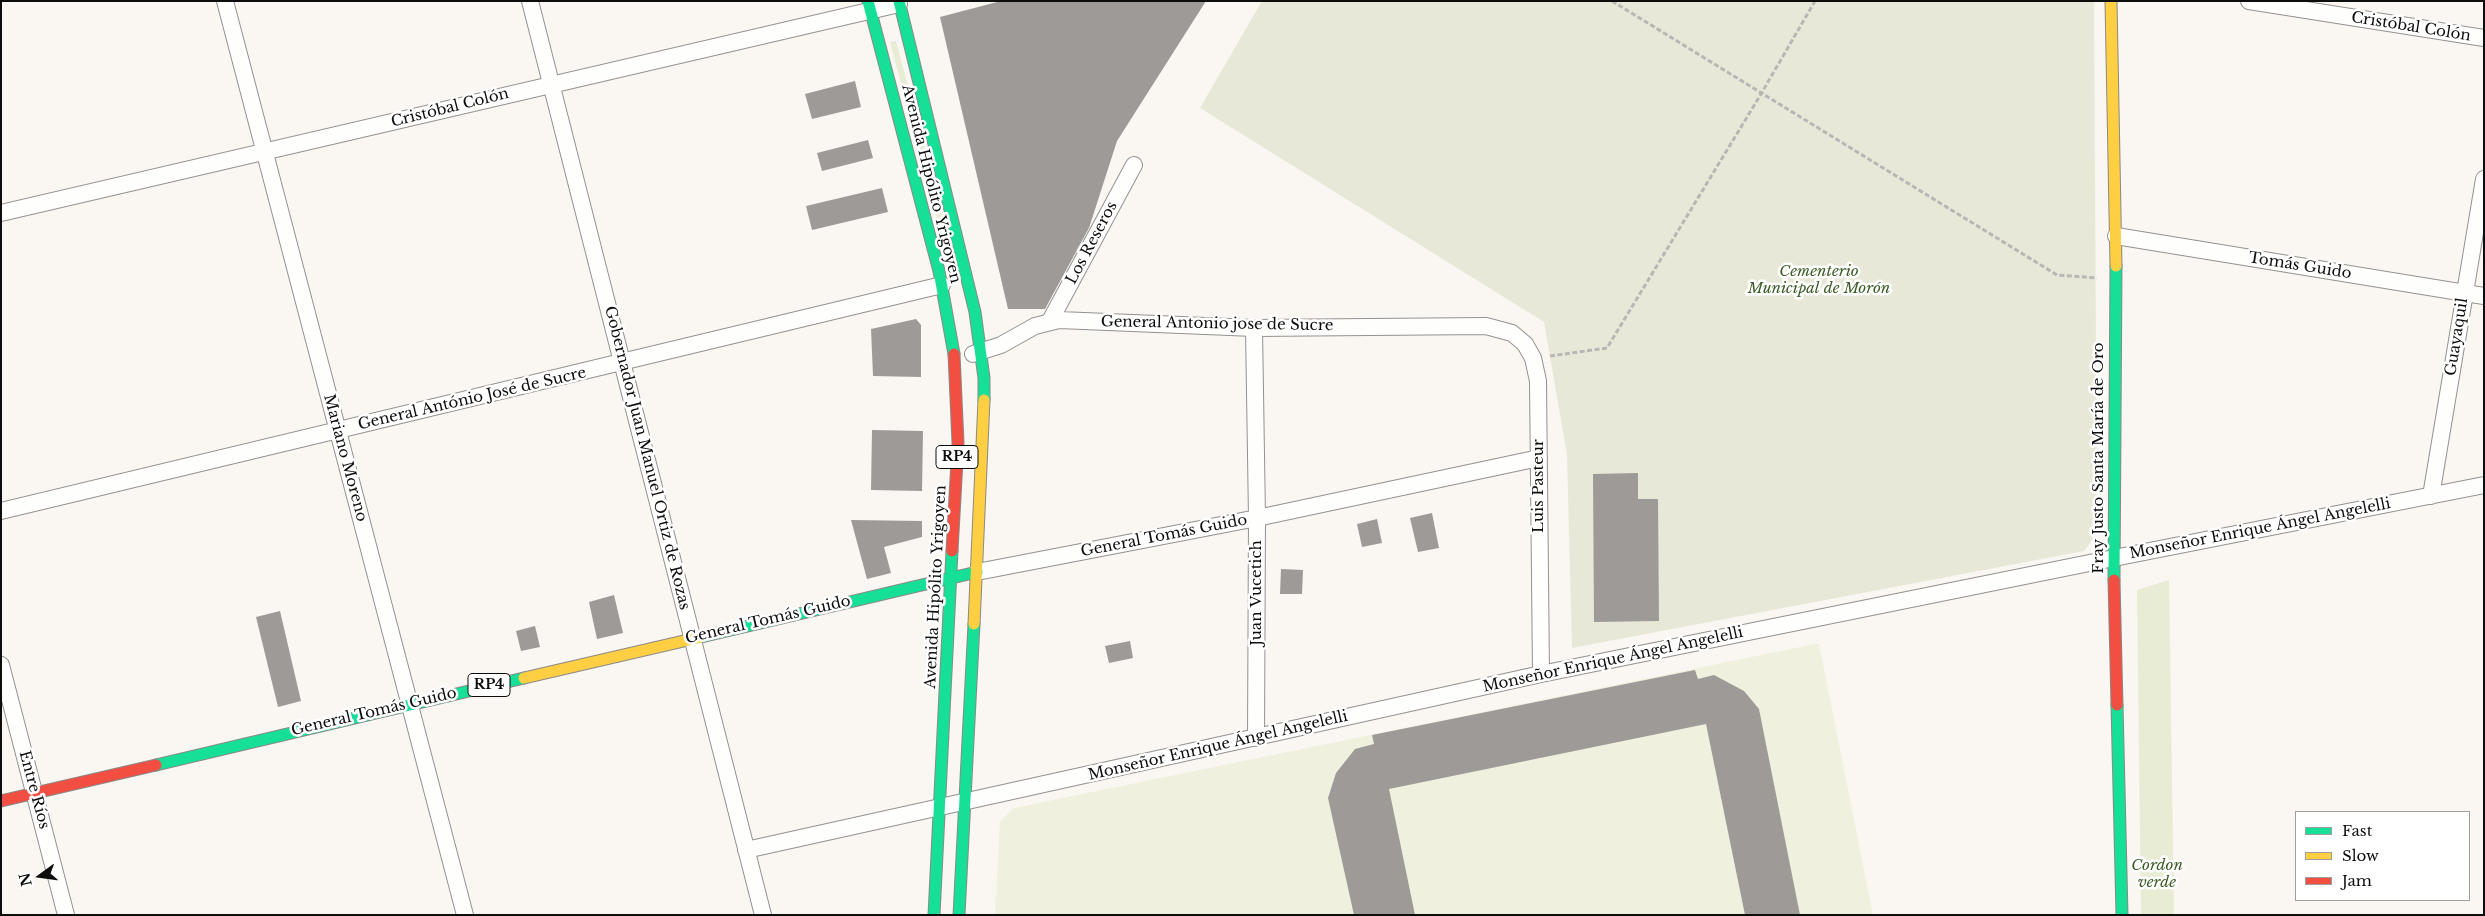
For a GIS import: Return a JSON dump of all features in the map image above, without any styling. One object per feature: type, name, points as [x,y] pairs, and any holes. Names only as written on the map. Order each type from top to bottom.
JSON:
[{"type":"main road","name":"Fray Justo Santa María de Oro","points":[[2111,1],[2116,236],[2114,558],[2122,915]]},
{"type":"main road","name":"Avenida Hipólito Yrigoyen","points":[[899,2],[975,312],[981,352],[984,436],[959,915]]},
{"type":"main road","name":"Avenida Hipólito Yrigoyen","points":[[869,5],[942,285],[955,358],[958,443],[934,915]]},
{"type":"main road","name":"General Tomás Guido","points":[[1,801],[977,572]]},
{"type":"street","name":"Mariano Moreno","points":[[225,1],[465,915]]},
{"type":"street","name":"Gobernador Juan Manuel Ortiz de Rozas","points":[[530,1],[694,638],[746,850],[759,914]]},
{"type":"street","name":"Cristóbal Colón","points":[[2249,1],[2484,38]]},
{"type":"street","name":"Cristóbal Colón","points":[[1,213],[552,84],[869,5],[899,2]]},
{"type":"street","name":"Los Reseros","points":[[1050,321],[1134,165]]},
{"type":"street","name":"Guayaquil","points":[[2431,496],[2484,179]]},
{"type":"street","name":"Tomás Guido","points":[[2116,236],[2484,296]]},
{"type":"street","name":"General António José de Sucre","points":[[1,511],[942,285]]},
{"type":"street","name":"General Antonio jose de Sucre","points":[[955,358],[981,352],[1035,326],[1050,321],[1075,320],[1254,328],[1486,326]]},
{"type":"street","name":"Luis Pasteur","points":[[1486,326],[1512,333],[1524,344],[1533,358],[1538,381],[1541,674]]},
{"type":"street","name":"Juan Vucetich","points":[[1254,328],[1257,518],[1256,738]]},
{"type":"street","name":"General Tomás Guido","points":[[977,572],[1257,518],[1539,458]]},
{"type":"street","name":"Monseñor Enrique Ángel Angelelli","points":[[746,850],[1541,674],[2484,485]]},
{"type":"street","name":"Entre Ríos","points":[[1,665],[66,915]]},
{"type":"path","points":[[1612,1],[2057,275],[2115,280]]},
{"type":"path","points":[[1550,356],[1607,348],[1815,1]]},
{"type":"green space","name":"Cementerio Municipal de Morón","points":[[1262,1],[2094,1],[2097,533],[2084,551],[1572,648],[1567,455],[1544,322],[1200,108]]},
{"type":"green space","points":[[896,41],[955,263],[949,265],[890,42]]},
{"type":"green space","name":"Cordon verde","points":[[2169,580],[2174,915],[2141,915],[2137,590]]},
{"type":"green space","points":[[1819,644],[1873,915],[995,915],[1000,822],[1014,808]]},
{"type":"building","points":[[1001,1],[1206,1],[1117,141],[1089,228],[1045,309],[1008,309],[940,17]]},
{"type":"building","points":[[855,81],[861,107],[812,119],[805,94]]},
{"type":"building","points":[[868,140],[873,158],[822,171],[817,153]]},
{"type":"building","points":[[882,188],[888,212],[812,230],[806,206]]},
{"type":"building","points":[[916,319],[921,325],[921,377],[873,376],[871,329]]},
{"type":"building","points":[[872,430],[923,431],[922,491],[871,490]]},
{"type":"building","points":[[1638,473],[1638,499],[1658,499],[1659,621],[1594,622],[1593,474]]},
{"type":"building","points":[[1432,513],[1439,548],[1418,552],[1410,518]]},
{"type":"building","points":[[1377,519],[1382,543],[1362,547],[1357,524]]},
{"type":"building","points":[[851,520],[922,521],[922,537],[884,547],[891,573],[867,579]]},
{"type":"building","points":[[1281,569],[1303,570],[1302,594],[1280,594]]},
{"type":"building","points":[[614,595],[623,633],[597,639],[589,602]]},
{"type":"building","points":[[280,611],[301,701],[278,707],[256,617]]},
{"type":"building","points":[[535,626],[540,647],[521,651],[516,631]]},
{"type":"building","points":[[1130,641],[1133,658],[1109,663],[1105,646]]},
{"type":"building","points":[[1695,670],[1698,679],[1714,675],[1744,691],[1759,709],[1800,915],[1745,915],[1706,724],[1389,789],[1415,915],[1354,915],[1328,798],[1336,773],[1355,749],[1374,744],[1372,735]]},
{"type":"traffic: fast","points":[[868,1],[939,271],[954,354]]},
{"type":"traffic: fast","points":[[899,1],[975,312],[984,378],[984,400]]},
{"type":"traffic: fast","points":[[2114,580],[2116,266]]},
{"type":"traffic: fast","points":[[934,915],[952,551]]},
{"type":"traffic: fast","points":[[701,637],[977,572]]},
{"type":"traffic: fast","points":[[959,915],[974,624]]},
{"type":"traffic: fast","points":[[156,765],[524,678]]},
{"type":"traffic: fast","points":[[2117,705],[2122,915]]},
{"type":"traffic: slow","points":[[2111,1],[2116,266]]},
{"type":"traffic: slow","points":[[974,624],[984,400]]},
{"type":"traffic: slow","points":[[524,678],[701,637]]},
{"type":"traffic: jam","points":[[952,551],[958,443],[954,354]]},
{"type":"traffic: jam","points":[[2114,580],[2117,705]]},
{"type":"traffic: jam","points":[[1,801],[156,765]]}]
